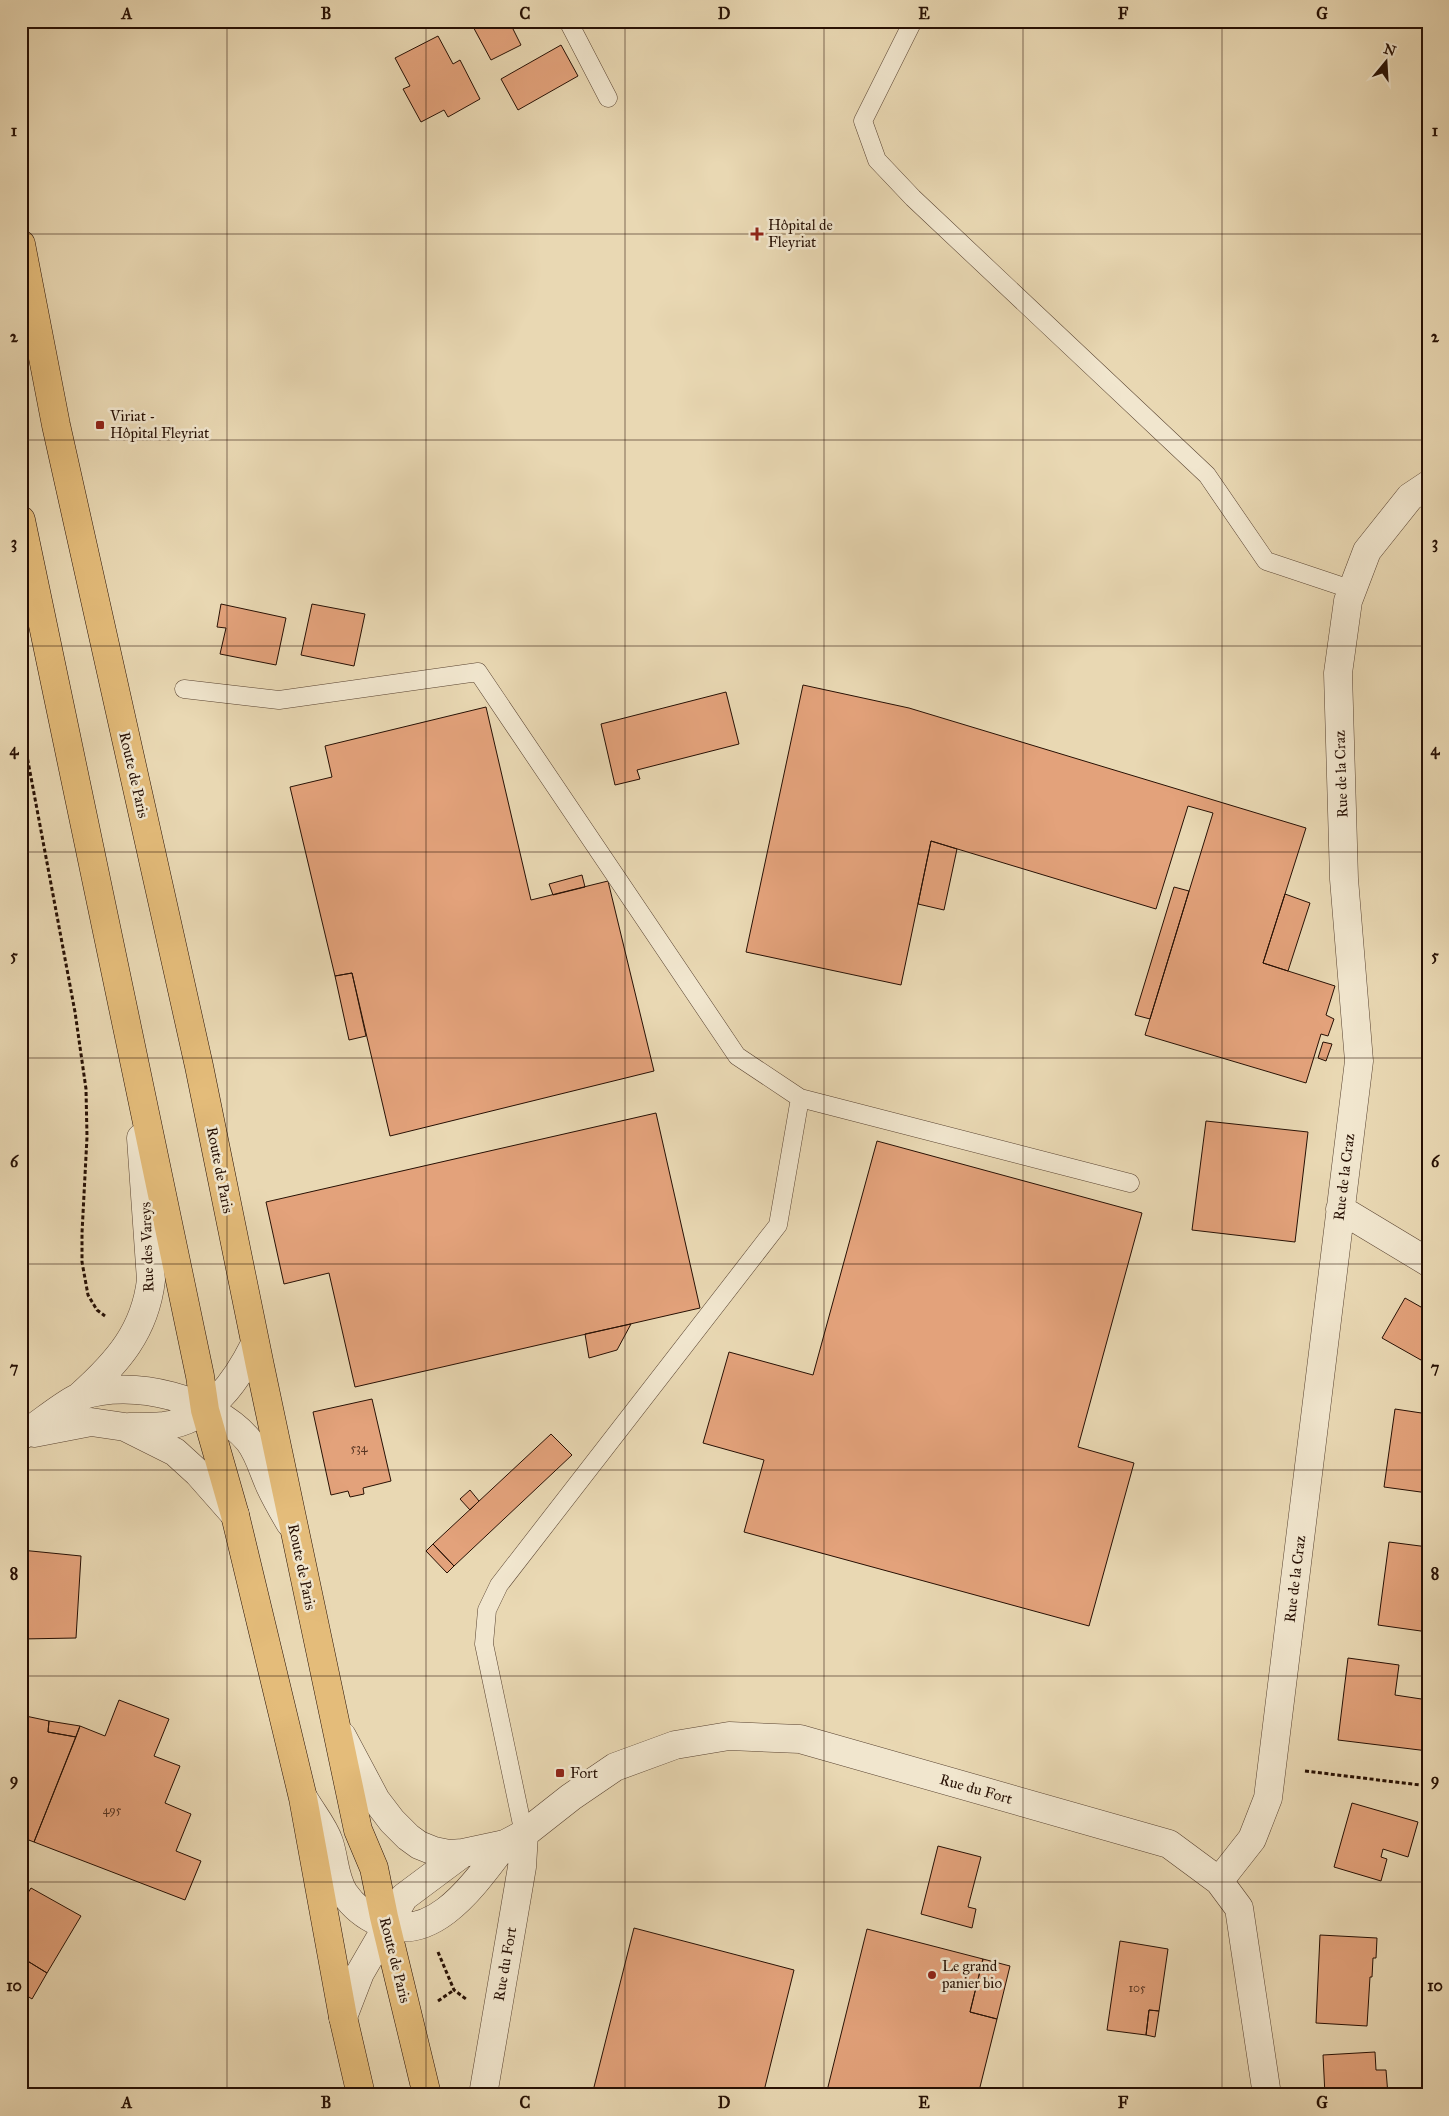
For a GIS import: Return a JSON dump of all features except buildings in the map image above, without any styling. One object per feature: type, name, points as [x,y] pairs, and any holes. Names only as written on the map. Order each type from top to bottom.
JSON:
[{"type":"main road","name":"Route de Paris","points":[[21,244],[56,425],[199,1066],[255,1344],[358,1830],[374,1868],[386,1926],[427,2095]]},
{"type":"main road","points":[[21,520],[200,1376],[205,1410],[235,1515],[303,1798],[343,2017],[362,2095]]},
{"type":"street","name":"Rue de la Craz","points":[[1219,1881],[1252,1839],[1268,1798],[1359,1061],[1344,879],[1338,673],[1348,602],[1366,551],[1410,497],[1428,485]]},
{"type":"street","name":"Rue des Vareys","points":[[22,1436],[80,1396],[108,1371],[131,1340],[148,1302],[151,1280],[137,1074]]},
{"type":"street","points":[[1340,1209],[1428,1262]]},
{"type":"street","name":"Rue des Vareys","points":[[22,1436],[91,1422],[125,1427],[165,1426],[189,1419],[213,1405],[228,1389],[244,1366],[255,1344]]},
{"type":"street","name":"Rue des Vareys","points":[[80,1396],[106,1390],[136,1389],[189,1401],[226,1420],[249,1441],[257,1454],[270,1487],[294,1531]]},
{"type":"street","name":"Rue des Vareys","points":[[125,1427],[175,1452],[198,1473],[235,1515]]},
{"type":"street","name":"Rue du Fort","points":[[335,1724],[376,1800],[408,1837],[419,1845],[449,1854],[463,1853],[515,1839]]},
{"type":"street","name":"Rue du Fort","points":[[303,1798],[328,1841],[336,1877],[344,1894],[368,1917],[386,1926],[412,1927],[435,1919],[463,1897],[515,1839],[571,1797],[615,1768],[675,1745],[729,1736],[800,1739],[1169,1844],[1219,1881],[1239,1908],[1267,2095]]},
{"type":"street","name":"Rue du Fort","points":[[483,2095],[522,1867],[515,1839]]},
{"type":"street","name":"Rue du Fort","points":[[343,2017],[360,1973],[404,1897],[463,1853]]},
{"type":"lane","points":[[568,21],[608,98]]},
{"type":"lane","points":[[913,21],[863,121],[877,160],[913,198],[1206,476],[1266,561],[1353,590]]},
{"type":"lane","points":[[184,689],[279,700],[478,672],[736,1056],[800,1098],[1130,1183]]},
{"type":"lane","points":[[515,1839],[484,1644],[486,1610],[499,1585],[778,1225],[800,1098]]},
{"type":"path","points":[[24,740],[75,1012],[86,1089],[87,1137],[82,1262],[88,1295],[97,1310],[110,1319]]},
{"type":"path","points":[[1272,1767],[1428,1786]]},
{"type":"path","points":[[438,1950],[454,1990],[472,2002]]},
{"type":"place","name":"Hôpital de Fleyriat","points":[[757,234]]},
{"type":"place","name":"Viriat - Hôpital Fleyriat","points":[[100,425]]},
{"type":"place","name":"Fort","points":[[560,1773]]},
{"type":"place","name":"Le grand panier bio","points":[[932,1975]]}]
